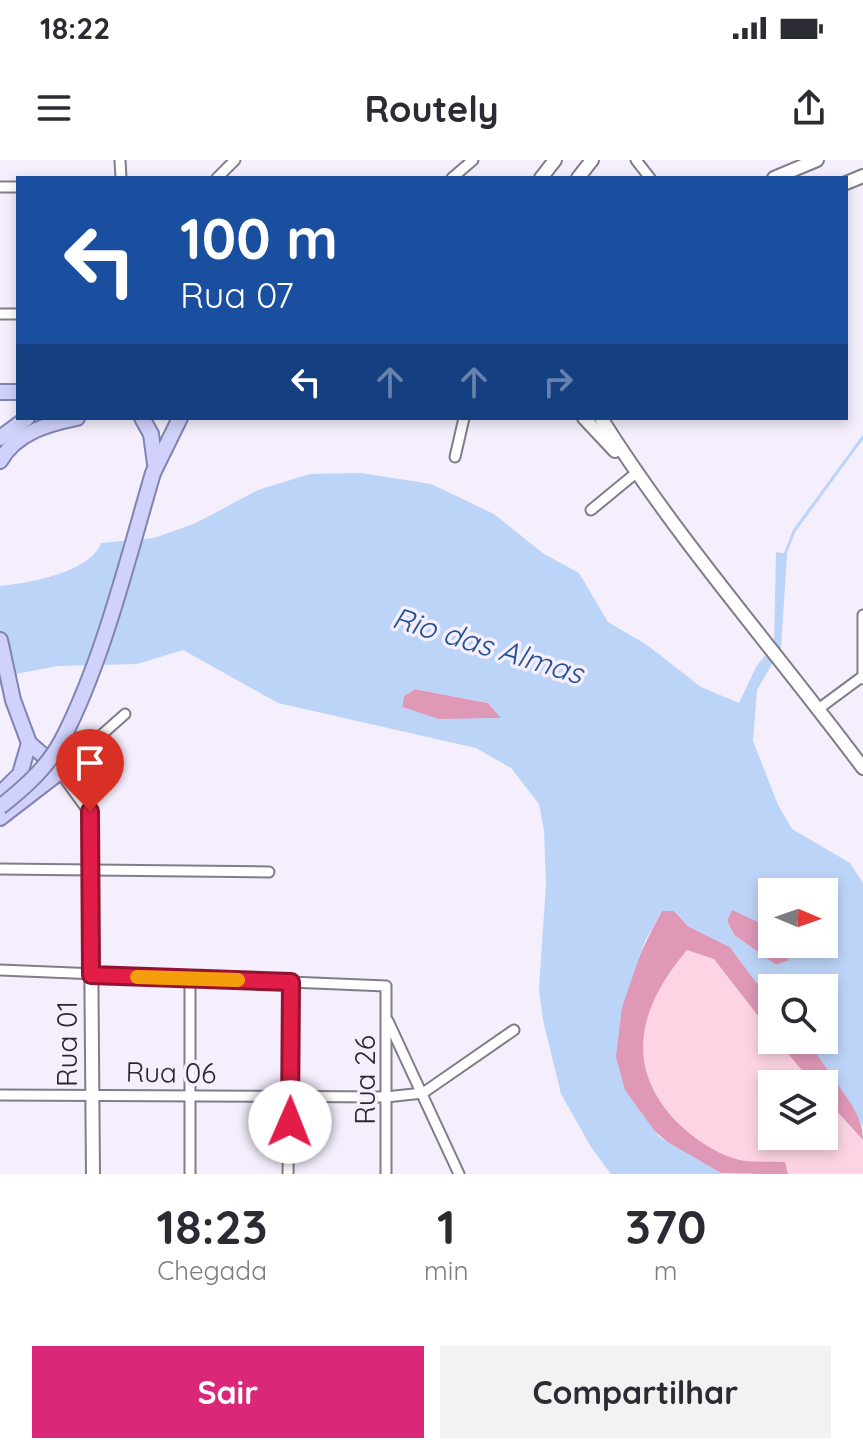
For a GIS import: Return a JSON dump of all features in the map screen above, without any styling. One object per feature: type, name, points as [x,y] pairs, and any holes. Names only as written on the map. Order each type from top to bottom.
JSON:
[{"type":"main road","points":[[0,438],[24,420]]},
{"type":"main road","points":[[0,461],[20,438],[49,424],[68,420]]},
{"type":"main road","points":[[143,420],[151,434],[154,470]]},
{"type":"main road","points":[[146,420],[160,427],[177,420]]},
{"type":"main road","points":[[0,807],[43,768],[62,741],[98,650],[154,470],[179,420]]},
{"type":"main road","name":"Rua 01","points":[[0,640],[13,700],[29,743],[61,771]]},
{"type":"main road","points":[[0,794],[20,774],[29,743]]},
{"type":"main road","points":[[0,818],[61,771]]},
{"type":"street","points":[[219,176],[235,160]]},
{"type":"street","points":[[454,176],[473,160]]},
{"type":"street","points":[[543,176],[555,160]]},
{"type":"street","points":[[580,176],[592,160]]},
{"type":"street","points":[[636,160],[648,176]]},
{"type":"street","points":[[779,176],[817,160]]},
{"type":"street","points":[[455,457],[464,420]]},
{"type":"street","points":[[586,420],[636,473]]},
{"type":"street","points":[[602,420],[636,473],[766,647],[863,768]]},
{"type":"street","points":[[591,510],[636,473]]},
{"type":"street","points":[[817,710],[863,677],[863,615]]},
{"type":"street","points":[[61,771],[125,714]]},
{"type":"street","name":"Rua 01","points":[[61,771],[90,811],[93,1174]]},
{"type":"street","points":[[0,869],[269,872]]},
{"type":"street","points":[[0,970],[291,982],[288,1174]]},
{"type":"street","points":[[190,979],[190,1174]]},
{"type":"street","name":"Rua 26","points":[[291,982],[386,986],[386,1174]]},
{"type":"street","points":[[386,1017],[459,1174]]},
{"type":"street","name":"Rua 06","points":[[0,1095],[386,1097],[423,1093],[514,1030]]},
{"type":"shaded area","points":[[415,689],[488,703],[502,718],[439,720],[402,707],[404,696]]},
{"type":"shaded area","points":[[732,909],[758,921],[758,952],[734,935],[727,921]]},
{"type":"shaded area","points":[[662,911],[674,911],[688,926],[730,947],[758,984],[758,1016],[714,959],[687,950],[671,970],[649,1012],[643,1054],[658,1098],[674,1119],[694,1137],[711,1148],[742,1160],[785,1162],[788,1174],[721,1173],[703,1165],[685,1155],[652,1128],[626,1094],[619,1075],[617,1036],[624,999],[645,944]]},
{"type":"shaded area","points":[[687,949],[714,959],[758,1016],[758,1054],[788,1054],[802,1070],[758,1070],[758,1150],[838,1150],[838,1112],[863,1140],[863,1174],[788,1174],[785,1162],[735,1159],[702,1143],[674,1119],[658,1098],[643,1054],[649,1011],[671,969]]},
{"type":"shaded area","points":[[766,958],[788,958],[790,961],[776,965]]},
{"type":"shaded area","points":[[788,1054],[818,1054],[830,1070],[802,1070]]},
{"type":"shaded area","points":[[838,1081],[857,1113],[863,1140],[838,1112]]},
{"type":"water","name":"Rio das Almas","points":[[361,473],[431,484],[494,514],[544,554],[579,573],[608,622],[647,645],[701,687],[739,703],[756,667],[774,644],[776,552],[787,554],[781,648],[757,690],[753,741],[778,805],[792,829],[850,863],[863,883],[863,1127],[838,1085],[838,1070],[828,1070],[817,1054],[838,1054],[838,974],[758,974],[758,984],[730,947],[688,926],[674,911],[662,911],[645,941],[622,1007],[616,1057],[625,1090],[659,1137],[723,1174],[611,1174],[591,1147],[561,1094],[543,1020],[539,989],[546,884],[544,830],[539,804],[511,768],[476,748],[278,703],[183,650],[137,664],[58,666],[0,677],[0,586],[57,575],[85,562],[101,543],[154,538],[196,523],[258,490],[310,474]],"holes":[[[415,689],[488,703],[501,718],[439,719],[402,707],[404,696]]]},
{"type":"waterway","points":[[784,557],[794,531],[863,437]]},
{"type":"slow traffic","points":[[137,977],[238,980]]},
{"type":"route","points":[[90,811],[91,975],[291,982],[290,1122]]}]
